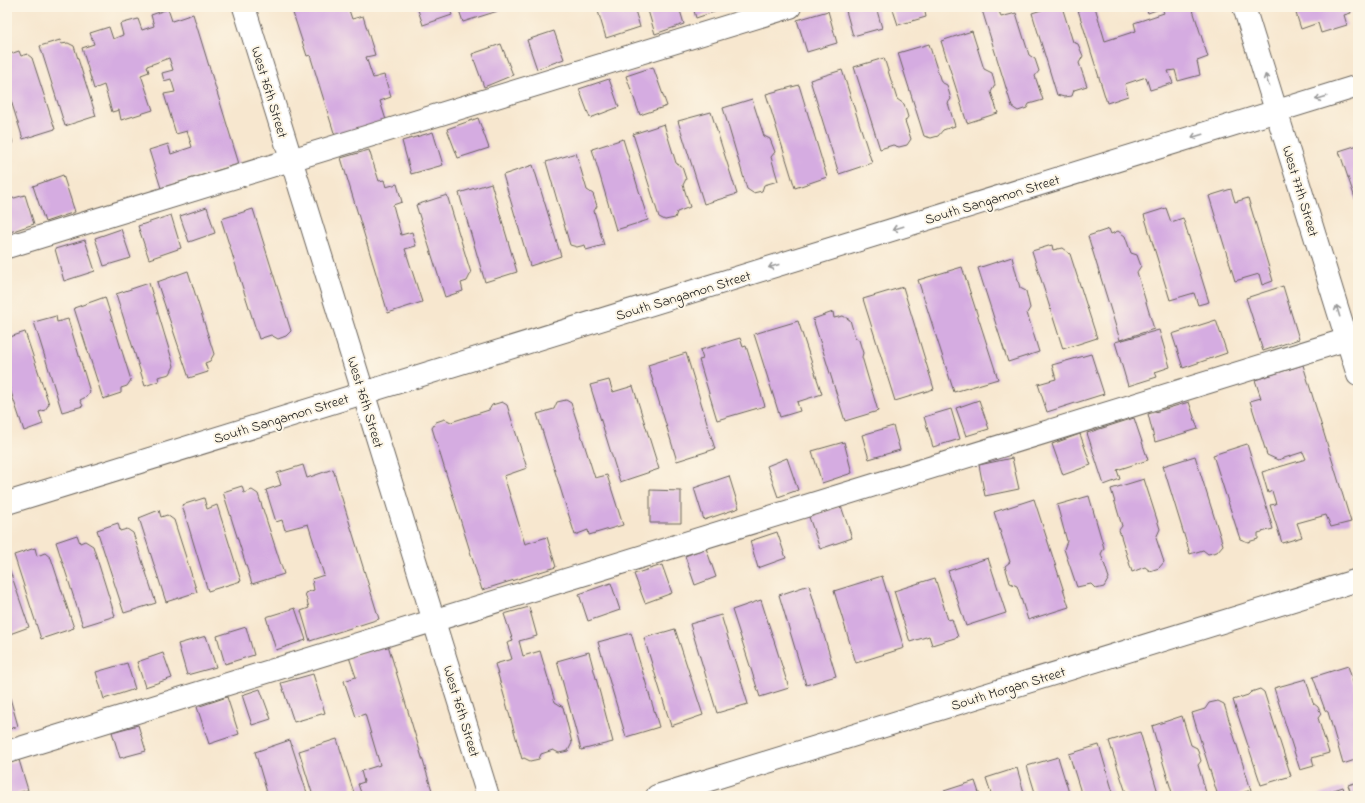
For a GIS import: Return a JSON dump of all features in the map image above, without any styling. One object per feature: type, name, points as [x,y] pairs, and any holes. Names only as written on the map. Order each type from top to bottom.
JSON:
[{"type":"street","name":"West 76th Street","points":[[244,7],[488,796]]},
{"type":"street","points":[[7,247],[790,7]]},
{"type":"street","name":"West 77th Street","points":[[1244,7],[1352,338],[1358,375]]},
{"type":"street","name":"South Sangamon Street","points":[[7,503],[1358,86]]},
{"type":"street","points":[[7,752],[1352,338]]},
{"type":"street","name":"South Morgan Street","points":[[657,796],[1358,580]]},
{"type":"building","points":[[291,7],[348,7],[352,19],[363,16],[375,55],[366,57],[373,78],[384,75],[391,97],[380,101],[386,120],[335,136],[310,55],[307,56]]},
{"type":"building","points":[[417,7],[449,7],[452,15],[423,25]]},
{"type":"building","points":[[458,7],[500,7],[501,10],[463,22]]},
{"type":"building","points":[[611,7],[634,7],[640,27],[606,38],[598,11]]},
{"type":"building","points":[[647,7],[679,7],[684,24],[655,34]]},
{"type":"building","points":[[693,7],[722,7],[723,9],[696,18]]},
{"type":"building","points":[[845,7],[876,7],[882,28],[853,36]]},
{"type":"building","points":[[892,7],[924,7],[926,17],[898,25]]},
{"type":"building","points":[[998,7],[1001,17],[1016,13],[1029,55],[1035,59],[1039,71],[1035,76],[1043,100],[1029,104],[1027,108],[1018,111],[1012,107],[982,10]]},
{"type":"building","points":[[1051,7],[1062,7],[1073,42],[1078,44],[1083,56],[1079,63],[1087,86],[1074,90],[1072,96],[1064,97],[1057,95],[1032,13]]},
{"type":"building","points":[[1088,7],[1095,7],[1105,41],[1136,31],[1134,23],[1164,13],[1162,8],[1148,13],[1146,7],[1192,7],[1208,57],[1197,61],[1200,75],[1178,81],[1175,70],[1168,71],[1173,83],[1150,90],[1146,77],[1125,84],[1128,96],[1107,103],[1078,10]]},
{"type":"building","points":[[1294,7],[1349,7],[1351,13],[1344,15],[1347,25],[1321,33],[1318,23],[1301,29]]},
{"type":"building","points":[[168,9],[172,21],[193,14],[239,164],[161,188],[149,150],[168,144],[171,154],[192,147],[187,131],[176,134],[164,94],[175,92],[171,79],[164,81],[162,73],[173,70],[169,58],[147,66],[149,72],[141,75],[153,110],[121,120],[119,110],[112,112],[104,85],[94,89],[82,48],[94,44],[90,33],[109,27],[113,39],[123,35],[120,24],[138,19],[142,30],[154,26],[151,15]]},
{"type":"building","points":[[828,11],[837,43],[807,52],[797,20]]},
{"type":"building","points":[[554,31],[564,59],[537,69],[527,40]]},
{"type":"building","points":[[972,31],[984,69],[992,73],[995,85],[991,92],[998,113],[967,123],[941,41]]},
{"type":"building","points":[[60,40],[61,44],[68,43],[74,46],[96,116],[65,126],[40,46]]},
{"type":"building","points":[[501,44],[513,75],[484,87],[472,54]]},
{"type":"building","points":[[929,44],[941,82],[947,85],[951,99],[948,103],[955,126],[943,130],[938,136],[931,138],[924,136],[898,53]]},
{"type":"building","points":[[19,51],[21,56],[27,54],[32,58],[55,129],[23,139],[7,88],[7,55]]},
{"type":"building","points":[[884,58],[897,99],[904,104],[908,117],[905,121],[911,139],[907,145],[899,147],[893,145],[880,149],[854,67]]},
{"type":"building","points":[[653,67],[667,106],[640,115],[626,76]]},
{"type":"building","points":[[842,70],[872,163],[839,174],[810,80]]},
{"type":"building","points":[[609,79],[619,107],[590,118],[579,89]]},
{"type":"building","points":[[799,85],[827,177],[795,188],[766,94]]},
{"type":"building","points":[[752,99],[764,136],[770,139],[775,152],[771,157],[778,181],[764,185],[762,191],[753,193],[747,189],[723,108]]},
{"type":"building","points":[[711,112],[737,194],[704,204],[678,121]]},
{"type":"building","points":[[478,118],[489,148],[458,158],[447,129]]},
{"type":"building","points":[[7,123],[13,143],[7,144]]},
{"type":"building","points":[[664,124],[676,163],[682,167],[686,179],[683,185],[690,207],[677,212],[675,218],[665,220],[659,217],[633,134]]},
{"type":"building","points":[[433,132],[443,165],[411,174],[402,141]]},
{"type":"building","points":[[623,139],[648,220],[616,230],[592,149]]},
{"type":"building","points":[[1358,145],[1358,207],[1339,151]]},
{"type":"building","points":[[369,150],[379,181],[384,180],[386,187],[397,184],[402,202],[393,205],[401,235],[412,232],[416,246],[405,249],[422,302],[388,313],[341,158]]},
{"type":"building","points":[[576,153],[587,190],[593,194],[597,206],[594,211],[604,245],[586,250],[585,245],[577,247],[570,245],[546,162]]},
{"type":"building","points":[[533,165],[561,256],[530,266],[503,175]]},
{"type":"building","points":[[63,175],[75,212],[45,222],[33,186]]},
{"type":"building","points":[[491,183],[517,272],[485,282],[459,193]]},
{"type":"building","points":[[1231,189],[1235,202],[1248,198],[1273,281],[1262,285],[1259,274],[1235,281],[1209,196]]},
{"type":"building","points":[[25,195],[34,224],[7,233],[7,200]]},
{"type":"building","points":[[447,195],[471,273],[467,281],[461,283],[463,291],[445,297],[416,205]]},
{"type":"building","points":[[207,207],[215,233],[189,242],[180,216]]},
{"type":"building","points":[[1166,208],[1171,222],[1183,218],[1209,302],[1198,305],[1194,293],[1170,300],[1144,215]]},
{"type":"building","points":[[253,209],[291,331],[286,336],[278,339],[271,335],[259,339],[221,219]]},
{"type":"building","points":[[171,215],[181,248],[149,259],[138,226]]},
{"type":"building","points":[[121,229],[131,258],[104,266],[95,238]]},
{"type":"building","points":[[1109,229],[1111,234],[1118,231],[1125,236],[1131,253],[1137,255],[1141,266],[1137,272],[1154,329],[1120,340],[1088,236]]},
{"type":"building","points":[[85,240],[95,271],[64,281],[55,249]]},
{"type":"building","points":[[1052,245],[1053,250],[1062,248],[1070,254],[1097,338],[1063,349],[1032,251]]},
{"type":"building","points":[[1012,257],[1020,288],[1026,291],[1030,308],[1027,313],[1039,352],[1008,362],[978,268]]},
{"type":"building","points":[[962,267],[998,379],[954,392],[918,280]]},
{"type":"building","points":[[188,271],[214,354],[210,361],[205,363],[208,372],[189,378],[157,282]]},
{"type":"building","points":[[149,283],[174,366],[170,374],[158,377],[159,381],[145,386],[116,294]]},
{"type":"building","points":[[1283,286],[1299,339],[1263,351],[1246,298]]},
{"type":"building","points":[[903,287],[934,389],[895,401],[863,299]]},
{"type":"building","points":[[105,297],[131,380],[127,386],[121,388],[121,393],[103,399],[74,308]]},
{"type":"building","points":[[833,312],[834,318],[843,316],[850,320],[855,337],[859,340],[863,353],[862,357],[878,411],[845,421],[813,319]]},
{"type":"building","points":[[56,316],[57,322],[68,319],[90,392],[86,397],[80,400],[83,406],[62,412],[34,322]]},
{"type":"building","points":[[1216,320],[1227,353],[1183,368],[1172,334]]},
{"type":"building","points":[[798,321],[822,394],[797,402],[800,411],[780,417],[754,334]]},
{"type":"building","points":[[1159,330],[1170,367],[1155,372],[1157,377],[1128,386],[1115,342]]},
{"type":"building","points":[[25,332],[49,404],[45,410],[39,412],[43,424],[24,431],[7,380],[7,338]]},
{"type":"building","points":[[740,338],[743,347],[746,346],[765,406],[717,420],[699,360],[703,359],[700,350]]},
{"type":"building","points":[[686,353],[715,449],[677,461],[648,365]]},
{"type":"building","points":[[1091,354],[1104,394],[1047,412],[1038,384],[1056,379],[1052,365]]},
{"type":"building","points":[[1303,365],[1351,522],[1331,527],[1326,515],[1297,523],[1302,537],[1282,543],[1270,505],[1276,504],[1272,491],[1268,493],[1262,472],[1306,459],[1303,452],[1278,460],[1267,455],[1250,401],[1261,398],[1255,380]]},
{"type":"building","points":[[609,380],[613,392],[633,386],[659,469],[620,482],[590,385]]},
{"type":"building","points":[[566,400],[571,403],[595,478],[607,475],[623,525],[589,535],[588,530],[575,535],[537,414],[554,409],[557,402]]},
{"type":"building","points":[[979,400],[989,429],[966,436],[956,408]]},
{"type":"building","points":[[502,402],[507,405],[527,468],[504,476],[525,544],[547,537],[556,567],[482,590],[432,428],[436,422],[445,419],[451,422],[489,410],[492,405]]},
{"type":"building","points":[[1189,402],[1198,429],[1155,442],[1148,414]]},
{"type":"building","points":[[951,409],[960,439],[933,447],[924,417]]},
{"type":"building","points":[[1134,418],[1148,460],[1117,470],[1120,479],[1104,485],[1087,433]]},
{"type":"building","points":[[893,426],[900,450],[869,459],[862,435]]},
{"type":"building","points":[[1080,434],[1091,465],[1063,475],[1052,444]]},
{"type":"building","points":[[844,442],[852,473],[822,483],[812,451]]},
{"type":"building","points":[[1247,444],[1273,529],[1258,533],[1258,539],[1248,542],[1240,539],[1213,455]]},
{"type":"building","points":[[1195,456],[1223,545],[1217,552],[1208,554],[1203,550],[1190,554],[1163,466]]},
{"type":"building","points":[[787,458],[798,490],[778,497],[767,466]]},
{"type":"building","points":[[1012,458],[1019,489],[985,496],[979,465]]},
{"type":"building","points":[[303,465],[307,478],[333,469],[379,619],[310,641],[301,611],[309,608],[305,593],[314,590],[312,579],[324,575],[308,524],[285,530],[282,520],[276,522],[266,490],[281,485],[277,473]]},
{"type":"building","points":[[729,476],[739,508],[704,520],[694,488]]},
{"type":"building","points":[[1144,479],[1160,529],[1156,538],[1164,562],[1159,568],[1150,571],[1145,567],[1132,572],[1119,530],[1122,526],[1111,489]]},
{"type":"building","points":[[242,486],[244,493],[252,490],[258,494],[284,574],[252,584],[223,492]]},
{"type":"building","points":[[650,490],[681,491],[681,523],[650,523]]},
{"type":"building","points":[[1089,496],[1104,548],[1101,554],[1109,578],[1104,587],[1096,589],[1091,584],[1077,587],[1064,549],[1067,541],[1057,505]]},
{"type":"building","points":[[204,498],[207,509],[217,505],[241,581],[208,591],[182,505]]},
{"type":"building","points":[[1034,499],[1069,607],[1028,620],[1017,586],[1010,583],[1005,566],[1010,562],[994,512]]},
{"type":"building","points":[[841,506],[852,538],[820,549],[809,517]]},
{"type":"building","points":[[159,510],[161,517],[167,515],[174,520],[197,592],[166,602],[139,518]]},
{"type":"building","points":[[118,523],[120,531],[127,529],[133,533],[156,603],[124,613],[97,530]]},
{"type":"building","points":[[777,532],[786,558],[758,568],[750,541]]},
{"type":"building","points":[[77,535],[80,543],[85,541],[93,546],[115,616],[83,626],[56,542]]},
{"type":"building","points":[[35,548],[37,556],[45,553],[51,558],[74,628],[41,639],[14,555]]},
{"type":"building","points":[[706,548],[716,577],[695,585],[685,556]]},
{"type":"building","points":[[988,558],[1006,613],[966,626],[948,571]]},
{"type":"building","points":[[7,562],[29,627],[7,635]]},
{"type":"building","points":[[662,565],[672,593],[645,603],[634,574]]},
{"type":"building","points":[[882,576],[904,648],[856,663],[834,591]]},
{"type":"building","points":[[935,578],[948,620],[952,619],[958,637],[932,645],[929,636],[910,642],[894,591]]},
{"type":"building","points":[[611,583],[620,610],[588,621],[579,594]]},
{"type":"building","points":[[809,585],[836,676],[806,685],[779,595]]},
{"type":"building","points":[[761,600],[789,688],[760,697],[732,610]]},
{"type":"building","points":[[529,607],[537,636],[519,641],[523,656],[540,651],[555,702],[563,707],[572,743],[568,751],[559,753],[553,750],[541,754],[539,759],[530,761],[524,758],[522,759],[495,664],[512,659],[507,643],[513,641],[504,614]]},
{"type":"building","points":[[295,608],[306,640],[276,650],[266,617]]},
{"type":"building","points":[[721,615],[748,704],[717,713],[690,624]]},
{"type":"building","points":[[246,627],[254,655],[225,664],[217,636]]},
{"type":"building","points":[[675,629],[703,715],[671,726],[644,638]]},
{"type":"building","points":[[631,633],[659,727],[626,737],[598,642]]},
{"type":"building","points":[[206,636],[216,667],[187,675],[178,644]]},
{"type":"building","points":[[388,645],[433,794],[425,796],[362,796],[358,784],[364,782],[361,771],[380,765],[365,714],[356,717],[344,681],[356,677],[349,657]]},
{"type":"building","points":[[589,652],[613,742],[581,750],[557,661]]},
{"type":"building","points":[[163,653],[172,678],[145,687],[137,662]]},
{"type":"building","points":[[127,663],[135,689],[104,699],[96,672]]},
{"type":"building","points":[[1348,666],[1358,698],[1358,759],[1343,764],[1328,712],[1325,710],[1313,677]]},
{"type":"building","points":[[313,674],[325,713],[294,722],[281,683]]},
{"type":"building","points":[[1306,679],[1313,703],[1318,707],[1321,714],[1318,718],[1329,753],[1312,758],[1314,766],[1300,770],[1274,688]]},
{"type":"building","points":[[260,689],[271,719],[252,725],[242,695]]},
{"type":"building","points":[[1260,689],[1264,692],[1291,776],[1261,785],[1233,700]]},
{"type":"building","points":[[227,697],[239,734],[209,744],[197,707]]},
{"type":"building","points":[[10,698],[18,726],[7,730],[7,699]]},
{"type":"building","points":[[1218,701],[1224,704],[1251,790],[1233,796],[1218,796],[1192,713],[1205,709],[1209,703]]},
{"type":"building","points":[[1182,716],[1191,745],[1197,748],[1201,761],[1198,765],[1207,796],[1173,796],[1152,726]]},
{"type":"building","points":[[138,725],[146,751],[120,758],[112,732]]},
{"type":"building","points":[[1140,732],[1159,796],[1127,796],[1109,741]]},
{"type":"building","points":[[337,739],[355,796],[313,796],[299,751]]},
{"type":"building","points":[[290,740],[308,796],[268,796],[255,752]]},
{"type":"building","points":[[1099,745],[1114,796],[1082,796],[1069,754]]},
{"type":"building","points":[[1058,757],[1070,796],[1036,796],[1027,766]]},
{"type":"building","points":[[19,760],[28,790],[7,796],[7,764]]},
{"type":"building","points":[[1017,768],[1025,796],[992,796],[986,778]]},
{"type":"building","points":[[975,781],[980,796],[945,796],[944,791]]},
{"type":"building","points":[[1358,782],[1358,796],[1352,796],[1348,785]]},
{"type":"building","points":[[1343,787],[1346,796],[1316,796]]}]
